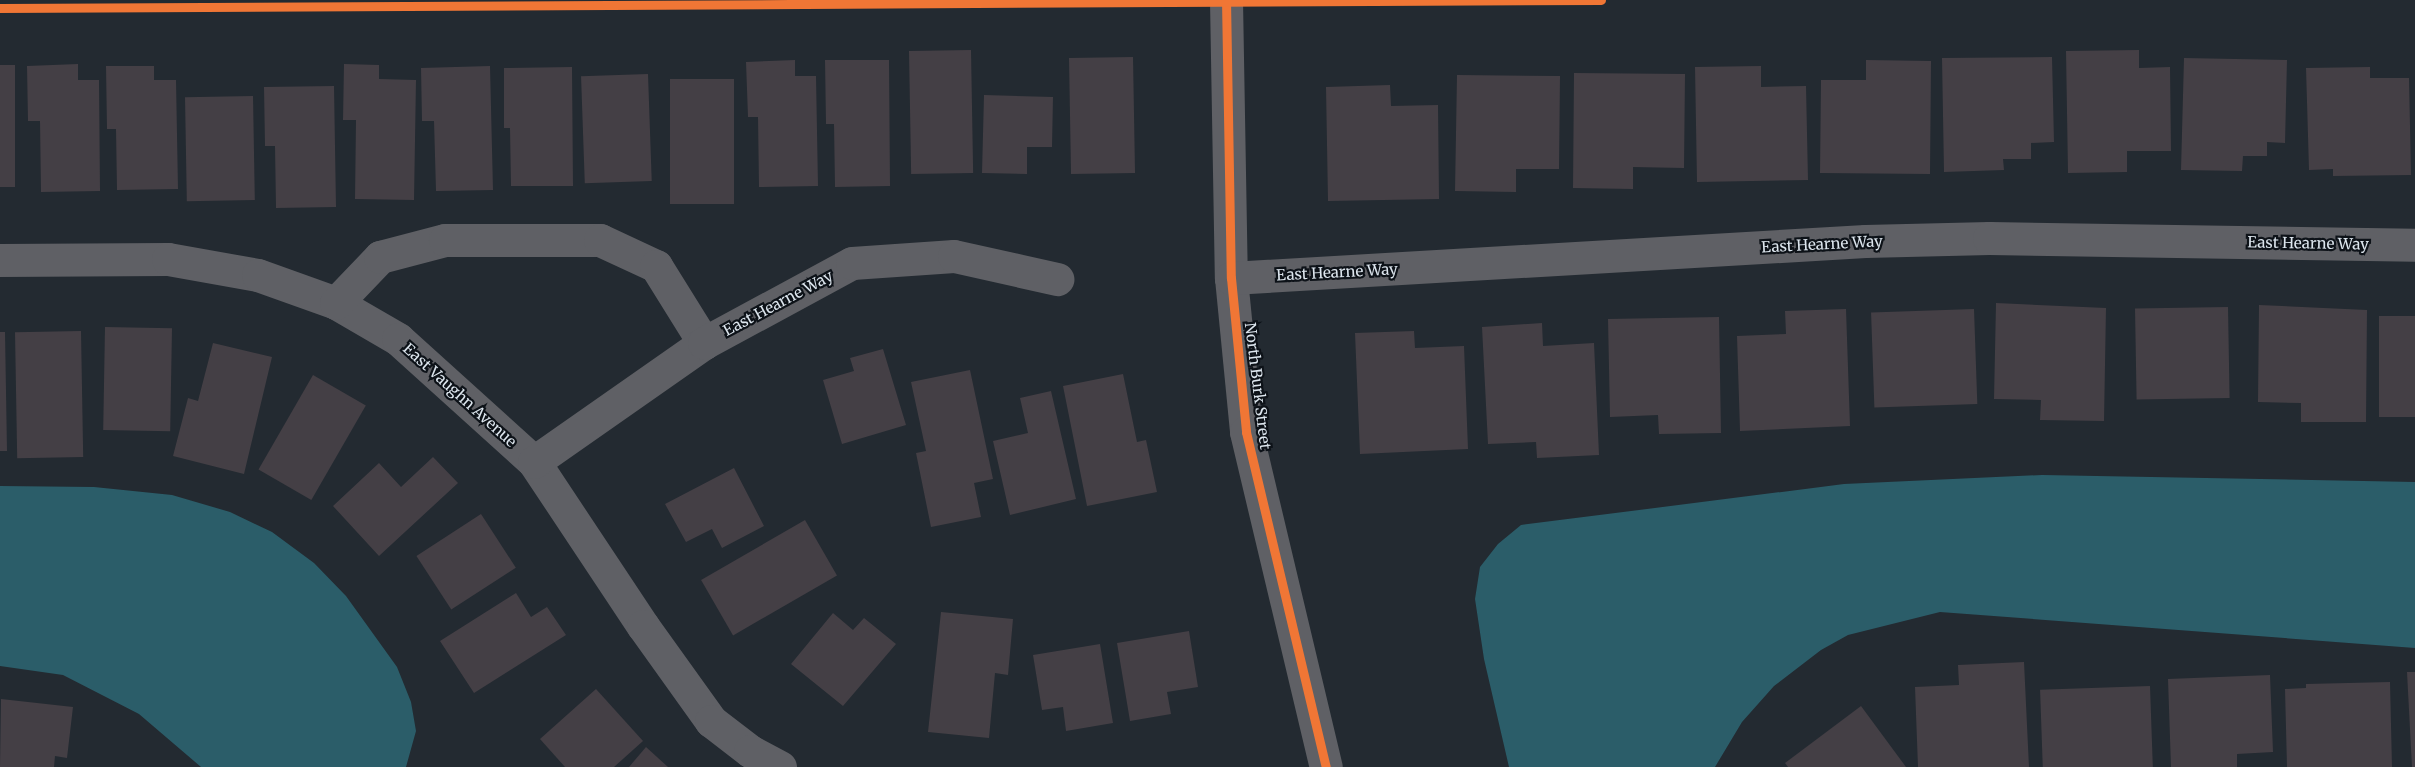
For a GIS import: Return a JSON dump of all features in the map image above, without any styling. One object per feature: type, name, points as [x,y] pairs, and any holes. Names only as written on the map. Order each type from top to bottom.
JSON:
[{"type":"street","name":"North Burk Street","points":[[1226,0],[1231,278],[1246,432],[1324,767]]},
{"type":"street","name":"East Hearne Way","points":[[1231,278],[1865,241],[1989,238],[2415,244]]},
{"type":"street","points":[[336,303],[380,257],[445,240],[600,240],[656,266],[704,342]]},
{"type":"street","name":"East Hearne Way","points":[[534,462],[704,342],[852,262],[954,256],[1057,279]]},
{"type":"street","name":"East Vaughn Avenue","points":[[0,260],[168,259],[258,275],[336,303],[398,339],[534,462],[643,626],[711,721],[750,751],[780,767]]},
{"type":"water","points":[[2042,475],[2415,482],[2415,648],[1940,612],[1848,635],[1821,650],[1774,686],[1742,722],[1715,767],[1509,767],[1484,659],[1475,599],[1480,567],[1498,544],[1521,525],[1844,484]]},
{"type":"water","points":[[0,486],[94,487],[172,495],[230,512],[272,532],[314,563],[346,596],[397,667],[411,702],[416,731],[406,767],[201,767],[139,714],[63,675],[0,666]]},
{"type":"building","points":[[971,50],[973,173],[911,174],[909,51]]},
{"type":"building","points":[[2139,50],[2139,68],[2170,67],[2171,151],[2127,151],[2127,172],[2068,173],[2066,51]]},
{"type":"building","points":[[1133,57],[1135,173],[1071,174],[1069,58]]},
{"type":"building","points":[[2052,57],[2054,142],[2031,143],[2031,159],[2003,159],[2004,170],[1944,172],[1942,58]]},
{"type":"building","points":[[2184,58],[2287,60],[2285,143],[2267,142],[2267,156],[2243,156],[2242,171],[2181,170]]},
{"type":"building","points":[[795,60],[795,76],[816,76],[818,186],[759,187],[758,117],[748,117],[746,62]]},
{"type":"building","points":[[825,60],[889,60],[890,186],[835,187],[834,124],[826,124]]},
{"type":"building","points":[[1866,60],[1931,61],[1930,174],[1820,173],[1821,80],[1866,80]]},
{"type":"building","points":[[78,64],[78,80],[99,80],[100,191],[41,192],[40,121],[28,121],[27,66]]},
{"type":"building","points":[[344,64],[379,65],[379,79],[416,80],[414,200],[355,199],[356,120],[343,120]]},
{"type":"building","points":[[0,65],[15,65],[15,187],[0,187]]},
{"type":"building","points":[[106,66],[154,66],[154,80],[176,80],[178,189],[117,190],[116,129],[107,129]]},
{"type":"building","points":[[490,66],[493,190],[436,191],[434,121],[422,121],[421,68]]},
{"type":"building","points":[[1761,66],[1761,87],[1806,86],[1808,180],[1697,182],[1695,67]]},
{"type":"building","points":[[572,67],[573,186],[511,186],[510,128],[504,128],[504,68]]},
{"type":"building","points":[[2370,67],[2370,78],[2409,78],[2411,175],[2333,176],[2333,169],[2309,170],[2306,68]]},
{"type":"building","points":[[1574,73],[1685,74],[1684,168],[1633,167],[1633,189],[1573,188]]},
{"type":"building","points":[[648,74],[652,181],[585,183],[581,76]]},
{"type":"building","points":[[1457,75],[1560,76],[1559,169],[1516,169],[1516,192],[1455,191]]},
{"type":"building","points":[[670,79],[734,79],[734,204],[670,204]]},
{"type":"building","points":[[1390,85],[1391,106],[1438,105],[1439,199],[1328,201],[1326,87]]},
{"type":"building","points":[[334,86],[336,207],[276,208],[275,146],[265,146],[264,87]]},
{"type":"building","points":[[984,95],[1053,97],[1052,147],[1027,147],[1027,174],[982,173]]},
{"type":"building","points":[[253,96],[255,200],[187,201],[185,97]]},
{"type":"building","points":[[1996,303],[2106,308],[2104,421],[2040,420],[2041,400],[1994,399]]},
{"type":"building","points":[[2259,305],[2367,310],[2366,422],[2301,422],[2301,403],[2258,402]]},
{"type":"building","points":[[2228,307],[2230,398],[2137,400],[2135,309]]},
{"type":"building","points":[[1846,309],[1850,426],[1740,431],[1737,336],[1786,334],[1785,311]]},
{"type":"building","points":[[1974,309],[1977,404],[1874,408],[1871,313]]},
{"type":"building","points":[[2379,316],[2415,316],[2415,417],[2379,417]]},
{"type":"building","points":[[1719,317],[1721,433],[1659,434],[1658,415],[1610,417],[1608,319]]},
{"type":"building","points":[[1542,323],[1543,346],[1594,343],[1599,455],[1537,458],[1536,442],[1488,444],[1482,327]]},
{"type":"building","points":[[105,327],[172,328],[170,431],[103,430]]},
{"type":"building","points":[[81,331],[83,457],[17,458],[15,332]]},
{"type":"building","points":[[1414,331],[1415,348],[1464,346],[1468,449],[1360,454],[1355,333]]},
{"type":"building","points":[[0,332],[5,332],[7,451],[0,451]]},
{"type":"building","points":[[213,343],[272,357],[244,474],[173,456],[188,398],[198,401]]},
{"type":"building","points":[[883,349],[906,425],[842,444],[823,380],[854,371],[850,358]]},
{"type":"building","points":[[970,370],[993,479],[974,483],[981,517],[931,527],[916,453],[926,451],[911,382]]},
{"type":"building","points":[[1123,374],[1137,442],[1146,440],[1157,492],[1087,506],[1063,386]]},
{"type":"building","points":[[313,375],[366,406],[311,500],[258,469]]},
{"type":"building","points":[[1051,391],[1076,499],[1010,515],[993,441],[1028,433],[1020,398]]},
{"type":"building","points":[[433,457],[458,483],[379,556],[333,506],[379,463],[401,487]]},
{"type":"building","points":[[734,468],[764,526],[722,548],[712,529],[686,542],[665,504]]},
{"type":"building","points":[[481,514],[516,568],[451,610],[416,556]]},
{"type":"building","points":[[805,520],[837,575],[733,635],[701,580]]},
{"type":"building","points":[[516,593],[531,617],[547,607],[566,635],[474,693],[440,641]]},
{"type":"building","points":[[941,612],[1013,619],[1008,675],[995,673],[989,738],[928,732]]},
{"type":"building","points":[[833,613],[853,630],[864,618],[896,644],[843,706],[791,664]]},
{"type":"building","points":[[1189,631],[1198,687],[1167,692],[1171,714],[1130,721],[1117,643]]},
{"type":"building","points":[[1100,644],[1113,723],[1066,731],[1063,707],[1042,710],[1033,655]]},
{"type":"building","points":[[2024,662],[2029,767],[1918,767],[1915,687],[1959,685],[1958,665]]},
{"type":"building","points":[[2407,672],[2415,672],[2415,767],[2412,767]]},
{"type":"building","points":[[2270,675],[2273,752],[2237,754],[2237,767],[2171,767],[2168,679]]},
{"type":"building","points":[[2390,682],[2392,767],[2287,767],[2285,689],[2306,688],[2306,684]]},
{"type":"building","points":[[2150,686],[2153,767],[2043,767],[2040,690]]},
{"type":"building","points":[[596,689],[643,741],[614,767],[565,767],[540,739]]},
{"type":"building","points":[[1,699],[73,707],[67,758],[55,756],[54,767],[0,767]]},
{"type":"building","points":[[1861,706],[1906,767],[1788,767],[1785,763]]},
{"type":"building","points":[[646,747],[668,767],[629,767]]},
{"type":"cycle path","points":[[1226,0],[1231,278],[1246,432],[1326,767]]},
{"type":"cycle path","points":[[0,8],[1601,0]]}]
